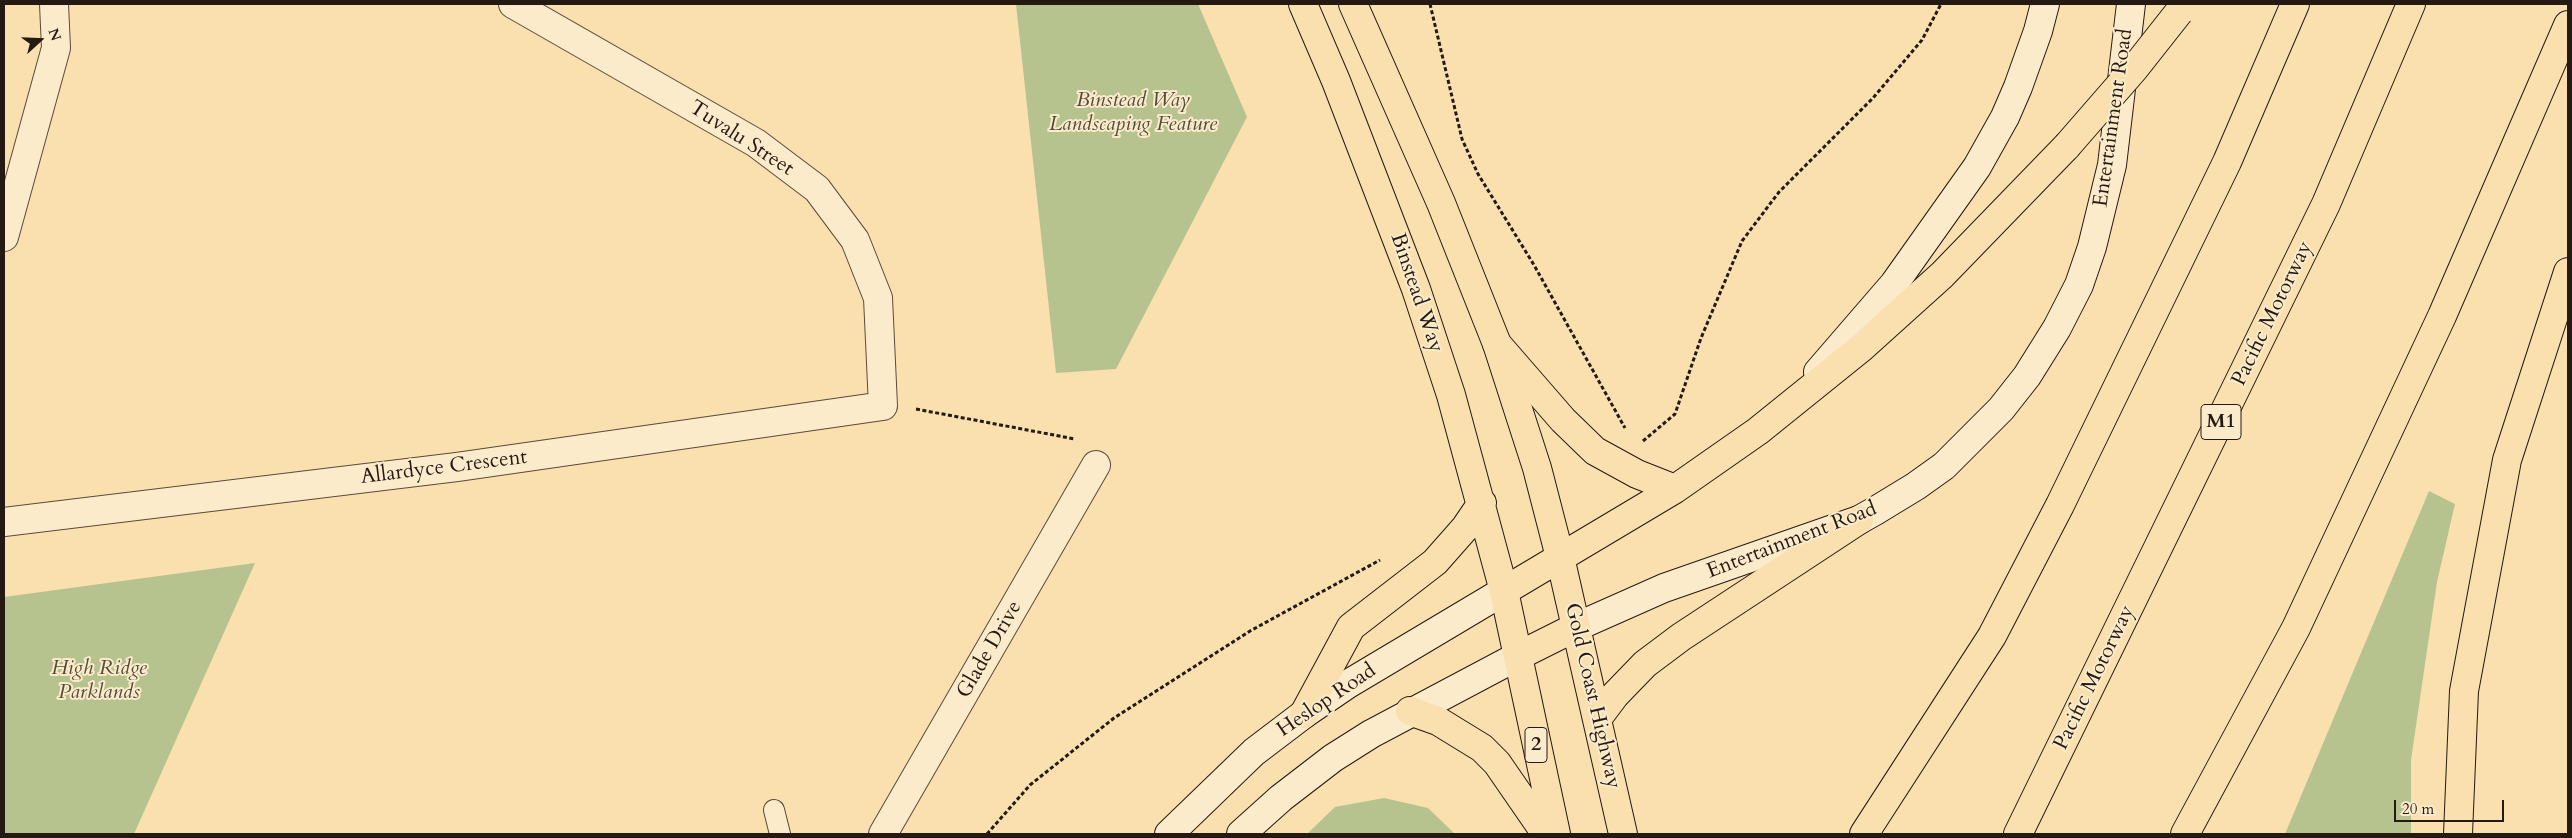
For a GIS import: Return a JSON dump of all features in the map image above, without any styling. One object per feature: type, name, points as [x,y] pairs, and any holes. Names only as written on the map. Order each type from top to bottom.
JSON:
[{"type":"main road","name":"Binstead Way","points":[[1303,4],[1354,125],[1416,289],[1451,395],[1482,503],[1504,592]]},
{"type":"main road","points":[[1353,4],[1441,203],[1497,344],[1537,468],[1560,557]]},
{"type":"main road","points":[[1864,834],[1992,636],[2056,513],[2228,162],[2295,4]]},
{"type":"main road","name":"Pacific Motorway","points":[[2018,834],[2322,213],[2412,4]]},
{"type":"main road","points":[[1504,592],[1675,489],[1758,431],[1861,348],[1942,275],[2067,146],[2134,69],[2182,8]]},
{"type":"main road","points":[[2185,834],[2296,628],[2442,316],[2568,25]]},
{"type":"main road","points":[[2458,834],[2464,691],[2507,460],[2568,272]]},
{"type":"main road","points":[[1497,344],[1563,420],[1595,451],[1614,463],[1675,489]]},
{"type":"main road","points":[[1304,714],[1351,628],[1435,562],[1465,528],[1482,503]]},
{"type":"main road","points":[[1597,719],[1615,695],[1645,664],[1674,642],[1859,520]]},
{"type":"main road","name":"Gold Coast Highway","points":[[1560,557],[1623,834]]},
{"type":"main road","name":"2","points":[[1504,592],[1520,655],[1556,834]]},
{"type":"main road","name":"Entertainment Road","points":[[1520,655],[1576,627]]},
{"type":"main road","points":[[1410,711],[1438,721],[1482,748],[1497,764],[1546,834]]},
{"type":"street","points":[[4,237],[56,48],[54,4]]},
{"type":"street","name":"Tuvalu Street","points":[[513,4],[756,143],[817,189],[855,240],[878,298],[883,406]]},
{"type":"street","points":[[1758,431],[1805,386],[1862,322],[1915,256],[1977,167],[2004,117],[2018,86],[2038,31],[2045,4]]},
{"type":"street","name":"Entertainment Road","points":[[1576,627],[1664,588],[1859,520],[1916,486],[1944,466],[2001,410],[2027,376],[2057,328],[2079,285],[2104,203],[2112,165],[2131,4]]},
{"type":"street","name":"Allardyce Crescent","points":[[4,522],[457,467],[883,406]]},
{"type":"street","name":"Glade Drive","points":[[883,834],[1096,465]]},
{"type":"street","name":"Heslop Road","points":[[1169,834],[1254,752],[1304,714],[1348,684],[1504,592]]},
{"type":"street","points":[[1241,834],[1281,798],[1333,758],[1410,711],[1520,655]]},
{"type":"lane","points":[[774,810],[780,834]]},
{"type":"path","points":[[1430,4],[1462,138],[1478,174],[1534,266],[1625,428],[1638,444]]},
{"type":"path","points":[[1614,463],[1675,414],[1701,338],[1742,241],[1779,192],[1873,98],[1922,40],[1941,4]]},
{"type":"path","points":[[883,406],[930,410],[1014,429],[1076,439],[1096,452],[1096,465]]},
{"type":"path","points":[[987,834],[1030,785],[1114,718],[1250,631],[1351,574],[1385,558]]},
{"type":"green space","name":"Binstead Way Landscaping Feature","points":[[1016,4],[1198,4],[1247,117],[1116,369],[1056,373]]},
{"type":"green space","points":[[2429,491],[2455,504],[2437,582],[2411,760],[2411,834],[2285,834]]},
{"type":"green space","name":"High Ridge Parklands","points":[[255,563],[134,834],[4,834],[4,597]]},
{"type":"green space","points":[[1384,798],[1428,808],[1455,834],[1307,834],[1335,807]]}]
